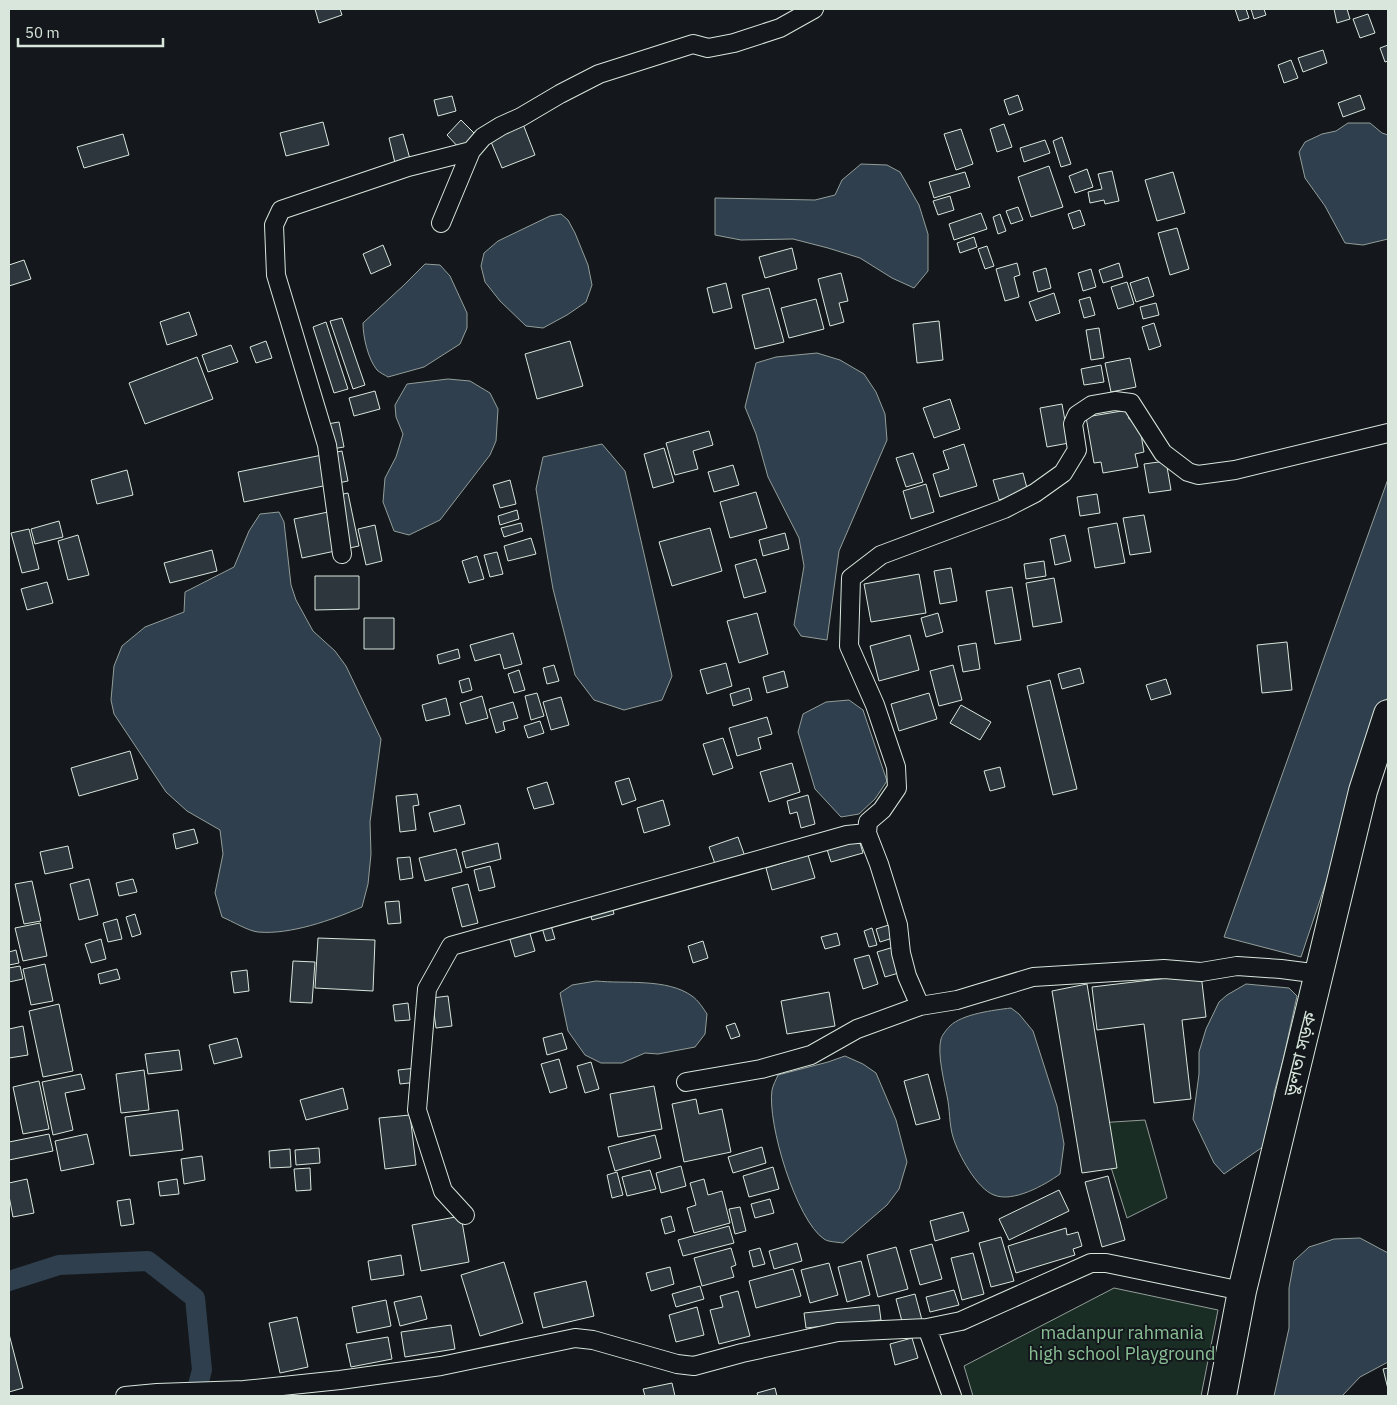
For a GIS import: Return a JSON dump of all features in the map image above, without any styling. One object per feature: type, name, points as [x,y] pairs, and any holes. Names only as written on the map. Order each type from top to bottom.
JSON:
[{"type":"highway","name":"ভুলতা সড়ক","points":[[1222,1396],[1242,1291],[1363,790],[1388,714]]},
{"type":"street","points":[[441,223],[471,151],[483,137],[501,126],[522,117],[560,94],[599,74],[693,44],[708,48],[761,35],[780,28],[814,9]]},
{"type":"street","points":[[342,554],[327,445],[276,275],[274,225],[281,210],[408,167],[471,151]]},
{"type":"street","points":[[920,1006],[907,976],[901,953],[898,925],[867,833],[868,822],[882,810],[897,788],[896,767],[875,706],[849,646],[851,578],[881,555],[1004,509],[1035,493],[1063,473],[1077,450],[1073,424],[1078,415],[1092,405],[1115,401],[1131,403],[1163,453],[1188,472],[1198,474],[1236,470],[1388,433]]},
{"type":"street","points":[[465,1215],[443,1192],[417,1110],[427,989],[451,946],[847,835],[867,833]]},
{"type":"street","points":[[686,1082],[761,1069],[811,1055],[857,1030],[920,1006],[957,1000],[1033,977],[1164,969],[1201,972],[1237,966],[1320,974]]},
{"type":"street","points":[[125,1396],[244,1390],[340,1380],[442,1366],[575,1338],[593,1340],[677,1364],[694,1366],[742,1353],[838,1332],[928,1328],[960,1321],[1091,1263],[1106,1263],[1242,1291]]},
{"type":"street","points":[[928,1328],[952,1396]]},
{"type":"green space","points":[[1145,1120],[1167,1198],[1127,1218],[1097,1123]]},
{"type":"green space","name":"madanpur rahmania high school Playground","points":[[1114,1288],[1218,1310],[1201,1396],[973,1396],[964,1366]]},
{"type":"water","points":[[1348,123],[1370,123],[1382,133],[1388,135],[1388,239],[1363,245],[1345,243],[1325,206],[1305,178],[1299,152],[1305,142],[1322,134],[1336,131]]},
{"type":"water","points":[[861,164],[887,165],[900,172],[919,205],[928,234],[928,271],[914,288],[892,278],[860,258],[828,248],[793,239],[741,240],[715,235],[715,198],[815,200],[835,195],[842,180]]},
{"type":"water","points":[[561,214],[568,220],[575,233],[588,265],[592,285],[586,302],[567,315],[543,328],[526,326],[500,301],[485,282],[481,266],[484,253],[498,241],[550,216]]},
{"type":"water","points":[[425,264],[440,265],[450,276],[467,313],[467,328],[460,344],[424,367],[388,377],[377,370],[371,360],[365,341],[363,323]]},
{"type":"water","points":[[817,353],[840,360],[864,374],[876,392],[885,414],[887,440],[839,551],[827,640],[801,636],[794,625],[804,566],[799,538],[768,477],[756,434],[745,407],[756,363],[776,357]]},
{"type":"water","points":[[448,379],[470,381],[490,393],[498,409],[496,441],[490,455],[440,520],[409,535],[394,531],[383,502],[385,478],[396,457],[403,434],[396,417],[395,405],[407,384]]},
{"type":"water","points":[[602,444],[625,471],[672,676],[662,700],[624,710],[594,700],[575,675],[553,589],[536,489],[543,457]]},
{"type":"water","points":[[1388,479],[1388,696],[1301,957],[1224,937]]},
{"type":"water","points":[[279,512],[284,522],[291,585],[296,600],[313,631],[335,651],[346,666],[381,739],[370,822],[371,854],[368,884],[362,907],[338,917],[297,929],[258,932],[222,917],[215,893],[223,854],[220,830],[187,811],[166,792],[114,714],[111,700],[114,666],[122,646],[145,627],[184,612],[185,592],[234,567],[249,531],[260,514]]},
{"type":"water","points":[[849,700],[863,710],[887,781],[875,799],[859,814],[841,817],[815,789],[798,732],[803,714],[826,702]]},
{"type":"water","points":[[596,981],[658,984],[682,990],[692,996],[707,1014],[705,1034],[695,1047],[658,1054],[645,1053],[622,1063],[601,1063],[585,1055],[568,1031],[560,993],[572,985]]},
{"type":"water","points":[[1246,984],[1289,988],[1297,996],[1274,1093],[1272,1124],[1264,1146],[1224,1174],[1214,1163],[1193,1119],[1199,1074],[1199,1052],[1206,1029],[1219,1002]]},
{"type":"water","points":[[1011,1008],[1019,1014],[1033,1031],[1057,1106],[1064,1144],[1060,1174],[1028,1192],[1010,1197],[1002,1197],[994,1195],[981,1186],[969,1170],[956,1144],[952,1132],[941,1067],[940,1045],[943,1034],[950,1026],[962,1018]]},
{"type":"water","points":[[845,1056],[863,1064],[876,1073],[896,1120],[907,1162],[899,1189],[887,1205],[843,1243],[824,1239],[803,1212],[794,1192],[779,1147],[774,1125],[772,1090],[778,1075]]},
{"type":"water","points":[[1360,1238],[1388,1253],[1388,1362],[1360,1377],[1342,1396],[1274,1396],[1289,1328],[1289,1288],[1294,1261],[1309,1247],[1334,1239]]},
{"type":"building","points":[[315,9],[340,9],[342,15],[319,23]]},
{"type":"building","points":[[1235,9],[1246,9],[1249,18],[1239,21]]},
{"type":"building","points":[[1251,9],[1264,9],[1266,15],[1254,19]]},
{"type":"building","points":[[1334,9],[1347,9],[1350,19],[1337,23]]},
{"type":"building","points":[[1368,14],[1375,33],[1360,38],[1353,19]]},
{"type":"building","points":[[1388,45],[1388,61],[1385,62],[1380,48]]},
{"type":"building","points":[[1323,50],[1327,63],[1303,72],[1298,58]]},
{"type":"building","points":[[1291,60],[1298,78],[1284,83],[1278,65]]},
{"type":"building","points":[[1018,95],[1023,110],[1009,115],[1004,100]]},
{"type":"building","points":[[1360,95],[1365,109],[1343,117],[1338,103]]},
{"type":"building","points":[[452,96],[456,111],[438,116],[434,100]]},
{"type":"building","points":[[461,120],[476,135],[461,150],[447,135]]},
{"type":"building","points":[[323,122],[329,145],[286,156],[280,133]]},
{"type":"building","points":[[523,124],[535,155],[502,168],[489,137]]},
{"type":"building","points":[[1004,124],[1012,147],[997,152],[990,129]]},
{"type":"building","points":[[961,129],[973,164],[956,170],[944,134]]},
{"type":"building","points":[[123,134],[129,155],[84,168],[77,147]]},
{"type":"building","points":[[403,134],[410,159],[395,163],[389,138]]},
{"type":"building","points":[[1062,137],[1071,164],[1061,167],[1053,141]]},
{"type":"building","points":[[1045,140],[1050,153],[1024,162],[1020,148]]},
{"type":"building","points":[[1049,166],[1063,207],[1031,217],[1018,177]]},
{"type":"building","points":[[1087,169],[1093,187],[1075,193],[1069,176]]},
{"type":"building","points":[[1112,171],[1119,201],[1105,204],[1104,200],[1090,203],[1088,192],[1102,189],[1098,174]]},
{"type":"building","points":[[965,172],[970,187],[934,198],[929,182]]},
{"type":"building","points":[[1173,172],[1185,213],[1157,221],[1145,180]]},
{"type":"building","points":[[950,196],[954,210],[938,215],[933,201]]},
{"type":"building","points":[[1018,207],[1023,220],[1011,224],[1006,211]]},
{"type":"building","points":[[1080,210],[1085,225],[1073,229],[1068,214]]},
{"type":"building","points":[[981,213],[987,229],[954,240],[949,224]]},
{"type":"building","points":[[1000,214],[1006,231],[998,234],[993,217]]},
{"type":"building","points":[[1177,228],[1189,269],[1170,275],[1158,233]]},
{"type":"building","points":[[974,237],[977,247],[960,253],[957,243]]},
{"type":"building","points":[[383,245],[391,265],[371,274],[363,254]]},
{"type":"building","points":[[987,246],[994,266],[985,269],[978,249]]},
{"type":"building","points":[[792,248],[797,269],[765,278],[759,257]]},
{"type":"building","points":[[24,260],[31,279],[9,286],[9,265]]},
{"type":"building","points":[[1017,263],[1020,275],[1014,277],[1019,297],[1005,301],[996,269]]},
{"type":"building","points":[[1119,263],[1123,277],[1103,283],[1099,270]]},
{"type":"building","points":[[1046,268],[1051,288],[1038,292],[1033,272]]},
{"type":"building","points":[[1091,269],[1096,287],[1083,291],[1078,273]]},
{"type":"building","points":[[841,273],[848,301],[839,303],[844,322],[830,326],[818,279]]},
{"type":"building","points":[[1148,277],[1154,296],[1136,302],[1130,283]]},
{"type":"building","points":[[1127,282],[1134,304],[1118,309],[1111,287]]},
{"type":"building","points":[[726,283],[732,308],[713,313],[707,288]]},
{"type":"building","points":[[769,288],[784,342],[755,349],[742,295]]},
{"type":"building","points":[[1054,293],[1060,313],[1036,321],[1029,302]]},
{"type":"building","points":[[1090,297],[1095,315],[1084,318],[1079,300]]},
{"type":"building","points":[[816,299],[824,329],[789,338],[781,308]]},
{"type":"building","points":[[1156,303],[1159,315],[1143,319],[1140,307]]},
{"type":"building","points":[[189,312],[197,335],[167,345],[160,322]]},
{"type":"building","points":[[342,318],[365,385],[353,389],[330,321]]},
{"type":"building","points":[[939,321],[943,360],[917,363],[913,324]]},
{"type":"building","points":[[326,322],[348,389],[334,393],[313,327]]},
{"type":"building","points":[[1154,323],[1161,346],[1149,350],[1142,327]]},
{"type":"building","points":[[1099,328],[1104,358],[1091,360],[1086,330]]},
{"type":"building","points":[[266,341],[272,358],[256,363],[250,347]]},
{"type":"building","points":[[570,341],[583,386],[537,399],[525,354]]},
{"type":"building","points":[[231,345],[238,362],[208,372],[202,355]]},
{"type":"building","points":[[197,357],[213,399],[145,424],[129,383]]},
{"type":"building","points":[[1130,358],[1136,387],[1111,392],[1105,363]]},
{"type":"building","points":[[1101,365],[1104,382],[1084,385],[1081,369]]},
{"type":"building","points":[[375,391],[380,409],[354,416],[349,398]]},
{"type":"building","points":[[950,399],[960,429],[934,438],[923,408]]},
{"type":"building","points":[[1062,404],[1069,443],[1047,447],[1040,408]]},
{"type":"building","points":[[1128,410],[1129,419],[1138,417],[1144,452],[1135,454],[1138,467],[1103,473],[1101,462],[1094,463],[1086,417]]},
{"type":"building","points":[[339,422],[344,447],[326,450],[321,425]]},
{"type":"building","points":[[709,431],[713,445],[693,451],[698,469],[675,475],[666,443]]},
{"type":"building","points":[[964,444],[977,486],[940,497],[933,474],[949,469],[943,451]]},
{"type":"building","points":[[664,448],[674,482],[653,488],[644,454]]},
{"type":"building","points":[[342,451],[348,481],[244,502],[238,472]]},
{"type":"building","points":[[913,453],[923,482],[906,487],[896,458]]},
{"type":"building","points":[[1166,461],[1171,490],[1149,493],[1144,464]]},
{"type":"building","points":[[733,465],[739,485],[714,492],[708,472]]},
{"type":"building","points":[[127,470],[133,495],[97,504],[91,480]]},
{"type":"building","points":[[1023,473],[1028,492],[999,500],[993,480]]},
{"type":"building","points":[[510,480],[516,504],[500,508],[493,485]]},
{"type":"building","points":[[926,484],[934,512],[911,519],[903,491]]},
{"type":"building","points":[[756,492],[767,528],[730,538],[720,502]]},
{"type":"building","points":[[348,493],[359,546],[302,558],[294,519],[333,511],[330,497]]},
{"type":"building","points":[[1097,494],[1100,513],[1080,516],[1077,497]]},
{"type":"building","points":[[517,510],[519,519],[500,525],[498,516]]},
{"type":"building","points":[[1144,515],[1151,552],[1130,555],[1123,518]]},
{"type":"building","points":[[59,521],[63,537],[35,544],[31,529]]},
{"type":"building","points":[[521,523],[523,531],[504,537],[501,528]]},
{"type":"building","points":[[1117,523],[1125,563],[1095,568],[1088,528]]},
{"type":"building","points":[[375,525],[382,561],[366,565],[358,529]]},
{"type":"building","points":[[710,528],[722,571],[672,586],[659,542]]},
{"type":"building","points":[[29,529],[39,569],[22,573],[11,533]]},
{"type":"building","points":[[785,533],[789,549],[763,556],[759,540]]},
{"type":"building","points":[[78,535],[89,575],[68,580],[58,541]]},
{"type":"building","points":[[1065,535],[1071,561],[1055,565],[1050,539]]},
{"type":"building","points":[[531,538],[536,554],[508,561],[504,546]]},
{"type":"building","points":[[212,550],[217,571],[170,583],[164,563]]},
{"type":"building","points":[[497,552],[503,574],[490,577],[484,555]]},
{"type":"building","points":[[477,556],[484,579],[469,583],[462,561]]},
{"type":"building","points":[[756,559],[766,592],[744,598],[735,565]]},
{"type":"building","points":[[1044,561],[1046,576],[1026,579],[1024,564]]},
{"type":"building","points":[[951,568],[957,601],[940,604],[934,571]]},
{"type":"building","points":[[919,574],[926,613],[871,622],[864,584]]},
{"type":"building","points":[[315,576],[359,576],[359,609],[315,610]]},
{"type":"building","points":[[1054,578],[1062,622],[1033,627],[1026,583]]},
{"type":"building","points":[[47,582],[53,603],[27,610],[21,589]]},
{"type":"building","points":[[1012,587],[1021,640],[995,644],[986,591]]},
{"type":"building","points":[[757,613],[768,654],[739,663],[727,621]]},
{"type":"building","points":[[938,613],[943,632],[926,637],[921,618]]},
{"type":"building","points":[[364,618],[394,618],[394,649],[364,649]]},
{"type":"building","points":[[513,633],[522,664],[504,669],[500,654],[475,661],[470,645]]},
{"type":"building","points":[[910,635],[919,670],[879,681],[870,646]]},
{"type":"building","points":[[1287,642],[1292,690],[1262,693],[1257,645]]},
{"type":"building","points":[[976,643],[980,669],[963,672],[958,646]]},
{"type":"building","points":[[458,649],[460,658],[439,664],[437,655]]},
{"type":"building","points":[[726,663],[732,686],[707,694],[700,670]]},
{"type":"building","points":[[554,665],[559,681],[547,684],[543,668]]},
{"type":"building","points":[[953,665],[962,700],[939,706],[930,671]]},
{"type":"building","points":[[1080,668],[1084,683],[1062,689],[1058,674]]},
{"type":"building","points":[[519,670],[525,690],[514,693],[508,674]]},
{"type":"building","points":[[784,671],[788,687],[767,693],[763,677]]},
{"type":"building","points":[[469,678],[472,690],[462,693],[459,681]]},
{"type":"building","points":[[1166,679],[1171,694],[1151,700],[1146,685]]},
{"type":"building","points":[[1050,680],[1077,789],[1053,795],[1027,686]]},
{"type":"building","points":[[749,688],[752,700],[733,706],[730,694]]},
{"type":"building","points":[[537,693],[544,716],[531,720],[525,696]]},
{"type":"building","points":[[929,693],[937,719],[899,731],[891,704]]},
{"type":"building","points":[[482,696],[488,718],[466,724],[460,703]]},
{"type":"building","points":[[561,697],[569,725],[551,730],[543,702]]},
{"type":"building","points":[[446,698],[450,715],[426,721],[422,705]]},
{"type":"building","points":[[513,702],[518,718],[503,722],[505,730],[496,733],[489,709]]},
{"type":"building","points":[[961,705],[991,722],[980,740],[950,723]]},
{"type":"building","points":[[767,717],[772,734],[758,738],[761,749],[737,756],[729,728]]},
{"type":"building","points":[[540,721],[544,733],[528,738],[524,726]]},
{"type":"building","points":[[723,738],[733,768],[713,775],[703,744]]},
{"type":"building","points":[[130,751],[138,779],[79,796],[71,768]]},
{"type":"building","points":[[792,763],[800,792],[769,802],[760,772]]},
{"type":"building","points":[[1000,767],[1005,787],[990,791],[984,771]]},
{"type":"building","points":[[629,778],[636,800],[622,805],[615,782]]},
{"type":"building","points":[[547,782],[554,804],[534,809],[527,788]]},
{"type":"building","points":[[417,794],[419,805],[413,806],[416,830],[400,832],[396,796]]},
{"type":"building","points":[[808,795],[815,824],[801,828],[797,812],[790,814],[787,801]]},
{"type":"building","points":[[663,800],[670,825],[644,833],[637,808]]},
{"type":"building","points":[[460,805],[465,824],[434,832],[429,813]]},
{"type":"building","points":[[194,829],[198,843],[176,849],[173,834]]},
{"type":"building","points":[[856,830],[863,853],[831,862],[824,840]]},
{"type":"building","points":[[738,837],[748,865],[719,875],[709,847]]},
{"type":"building","points":[[498,843],[501,859],[466,868],[462,852]]},
{"type":"building","points":[[68,846],[73,868],[45,874],[40,852]]},
{"type":"building","points":[[456,849],[462,872],[425,881],[419,858]]},
{"type":"building","points":[[808,855],[815,878],[772,890],[766,868]]},
{"type":"building","points":[[410,857],[413,878],[400,880],[397,858]]},
{"type":"building","points":[[490,866],[495,887],[479,891],[474,870]]},
{"type":"building","points":[[89,879],[98,915],[79,920],[70,884]]},
{"type":"building","points":[[133,879],[137,892],[119,896],[116,883]]},
{"type":"building","points":[[32,881],[41,921],[24,924],[15,884]]},
{"type":"building","points":[[468,884],[478,923],[462,927],[452,888]]},
{"type":"building","points":[[399,901],[401,923],[388,924],[385,902]]},
{"type":"building","points":[[611,902],[614,914],[592,920],[589,908]]},
{"type":"building","points":[[135,914],[141,934],[132,937],[126,917]]},
{"type":"building","points":[[548,915],[555,939],[546,941],[539,918]]},
{"type":"building","points":[[117,919],[122,939],[108,942],[103,923]]},
{"type":"building","points":[[40,923],[47,956],[23,961],[15,928]]},
{"type":"building","points":[[892,924],[896,937],[880,942],[876,929]]},
{"type":"building","points":[[872,928],[877,945],[869,947],[864,931]]},
{"type":"building","points":[[529,930],[535,951],[515,957],[509,936]]},
{"type":"building","points":[[837,933],[840,945],[825,949],[821,937]]},
{"type":"building","points":[[318,938],[375,940],[373,991],[315,988]]},
{"type":"building","points":[[101,939],[106,959],[91,963],[85,944]]},
{"type":"building","points":[[703,941],[708,958],[693,963],[688,946]]},
{"type":"building","points":[[894,947],[902,972],[885,977],[877,952]]},
{"type":"building","points":[[16,950],[19,963],[9,965],[9,952]]},
{"type":"building","points":[[869,955],[878,984],[863,989],[854,959]]},
{"type":"building","points":[[293,961],[315,962],[312,1003],[290,1002]]},
{"type":"building","points":[[45,964],[53,1001],[31,1005],[23,969]]},
{"type":"building","points":[[20,966],[23,979],[9,982],[9,968]]},
{"type":"building","points":[[117,969],[120,979],[100,984],[98,974]]},
{"type":"building","points":[[247,970],[249,991],[234,993],[231,972]]},
{"type":"building","points":[[1201,974],[1206,1017],[1182,1020],[1191,1099],[1154,1103],[1144,1024],[1097,1030],[1092,987]]},
{"type":"building","points":[[1087,984],[1117,1168],[1082,1173],[1052,991]]},
{"type":"building","points":[[829,992],[835,1026],[787,1034],[781,1001]]},
{"type":"building","points":[[448,996],[452,1026],[436,1028],[432,998]]},
{"type":"building","points":[[408,1003],[410,1020],[395,1021],[393,1005]]},
{"type":"building","points":[[59,1004],[73,1071],[43,1077],[29,1011]]},
{"type":"building","points":[[735,1023],[740,1036],[731,1039],[726,1026]]},
{"type":"building","points":[[23,1026],[28,1055],[9,1058],[9,1029]]},
{"type":"building","points":[[562,1033],[567,1049],[547,1055],[543,1038]]},
{"type":"building","points":[[237,1038],[242,1057],[214,1064],[209,1045]]},
{"type":"building","points":[[179,1050],[182,1070],[148,1074],[145,1054]]},
{"type":"building","points":[[559,1059],[567,1088],[550,1093],[541,1064]]},
{"type":"building","points":[[591,1062],[599,1089],[585,1093],[577,1066]]},
{"type":"building","points":[[416,1068],[418,1082],[400,1084],[398,1070]]},
{"type":"building","points":[[144,1070],[149,1110],[121,1113],[116,1074]]},
{"type":"building","points":[[81,1074],[85,1089],[65,1093],[73,1130],[53,1135],[42,1082]]},
{"type":"building","points":[[928,1074],[940,1119],[916,1125],[904,1081]]},
{"type":"building","points":[[39,1081],[49,1129],[23,1134],[13,1087]]},
{"type":"building","points":[[654,1086],[662,1129],[618,1137],[610,1094]]},
{"type":"building","points":[[343,1088],[348,1109],[306,1120],[300,1100]]},
{"type":"building","points":[[696,1099],[699,1114],[722,1109],[731,1152],[684,1162],[672,1104]]},
{"type":"building","points":[[178,1110],[183,1150],[130,1156],[125,1117]]},
{"type":"building","points":[[410,1115],[416,1165],[385,1169],[379,1118]]},
{"type":"building","points":[[49,1134],[53,1151],[9,1160],[9,1142]]},
{"type":"building","points":[[87,1134],[94,1164],[61,1171],[55,1141]]},
{"type":"building","points":[[655,1135],[661,1158],[615,1171],[608,1147]]},
{"type":"building","points":[[762,1147],[766,1163],[733,1173],[728,1157]]},
{"type":"building","points":[[319,1148],[320,1163],[296,1165],[295,1150]]},
{"type":"building","points":[[290,1149],[291,1167],[270,1168],[269,1151]]},
{"type":"building","points":[[202,1156],[205,1180],[184,1184],[181,1159]]},
{"type":"building","points":[[681,1166],[686,1186],[661,1193],[656,1173]]},
{"type":"building","points":[[773,1167],[779,1189],[749,1197],[743,1176]]},
{"type":"building","points":[[310,1168],[311,1190],[296,1191],[294,1169]]},
{"type":"building","points":[[650,1170],[656,1189],[627,1196],[622,1177]]},
{"type":"building","points":[[617,1172],[623,1195],[612,1198],[607,1175]]},
{"type":"building","points":[[1108,1176],[1125,1240],[1102,1247],[1085,1182]]},
{"type":"building","points":[[27,1179],[34,1213],[13,1217],[9,1196],[9,1183]]},
{"type":"building","points":[[177,1179],[179,1194],[160,1196],[158,1182]]},
{"type":"building","points":[[704,1179],[708,1195],[722,1191],[730,1223],[694,1233],[687,1208],[696,1205],[690,1183]]},
{"type":"building","points":[[1059,1190],[1069,1211],[1009,1240],[999,1219]]},
{"type":"building","points":[[130,1199],[134,1224],[121,1226],[117,1201]]},
{"type":"building","points":[[770,1199],[774,1213],[755,1218],[751,1204]]},
{"type":"building","points":[[740,1207],[746,1231],[735,1234],[729,1209]]},
{"type":"building","points":[[963,1212],[969,1231],[935,1241],[930,1221]]},
{"type":"building","points":[[461,1216],[469,1262],[421,1271],[412,1225]]},
{"type":"building","points":[[671,1216],[675,1231],[665,1234],[661,1219]]},
{"type":"building","points":[[729,1226],[734,1243],[683,1256],[678,1240]]},
{"type":"building","points":[[1066,1228],[1067,1235],[1078,1232],[1082,1246],[1073,1249],[1075,1255],[1016,1273],[1008,1246]]},
{"type":"building","points":[[1001,1237],[1014,1281],[991,1287],[979,1243]]},
{"type":"building","points":[[797,1243],[802,1261],[774,1269],[769,1251]]},
{"type":"building","points":[[932,1244],[942,1279],[920,1285],[910,1250]]},
{"type":"building","points":[[896,1247],[908,1289],[878,1297],[867,1255]]},
{"type":"building","points":[[731,1248],[736,1265],[731,1267],[734,1277],[702,1286],[694,1258]]},
{"type":"building","points":[[760,1248],[765,1264],[753,1267],[749,1251]]},
{"type":"building","points":[[973,1253],[984,1294],[962,1300],[951,1258]]},
{"type":"building","points":[[401,1255],[404,1275],[371,1280],[368,1261]]},
{"type":"building","points":[[861,1261],[870,1295],[847,1302],[838,1267]]},
{"type":"building","points":[[504,1262],[523,1323],[480,1336],[461,1275]]},
{"type":"building","points":[[829,1263],[838,1295],[810,1303],[801,1270]]},
{"type":"building","points":[[670,1267],[674,1284],[651,1291],[646,1273]]},
{"type":"building","points":[[793,1269],[801,1296],[756,1308],[749,1281]]},
{"type":"building","points":[[586,1281],[594,1316],[543,1328],[534,1293]]},
{"type":"building","points":[[700,1286],[704,1299],[676,1307],[672,1294]]},
{"type":"building","points":[[954,1290],[959,1305],[930,1312],[926,1297]]},
{"type":"building","points":[[738,1291],[750,1336],[719,1344],[710,1310],[723,1307],[720,1296]]},
{"type":"building","points":[[915,1294],[922,1320],[903,1325],[896,1299]]},
{"type":"building","points":[[421,1296],[427,1319],[400,1326],[394,1302]]},
{"type":"building","points":[[386,1300],[391,1326],[357,1333],[352,1307]]},
{"type":"building","points":[[879,1305],[881,1320],[806,1328],[804,1313]]},
{"type":"building","points":[[697,1307],[704,1335],[676,1342],[669,1315]]},
{"type":"building","points":[[297,1317],[308,1367],[280,1373],[269,1323]]},
{"type":"building","points":[[451,1325],[455,1349],[405,1357],[401,1332]]},
{"type":"building","points":[[9,1334],[23,1388],[9,1392]]},
{"type":"building","points":[[388,1337],[392,1359],[351,1367],[346,1344]]},
{"type":"building","points":[[912,1338],[918,1358],[895,1365],[890,1344]]},
{"type":"building","points":[[1388,1368],[1388,1389],[1383,1369]]},
{"type":"building","points":[[672,1383],[675,1396],[645,1396],[643,1389]]},
{"type":"building","points":[[775,1388],[777,1396],[758,1396],[757,1393]]},
{"type":"waterway","points":[[9,1281],[59,1265],[148,1261],[195,1298],[202,1370],[195,1396]]}]
